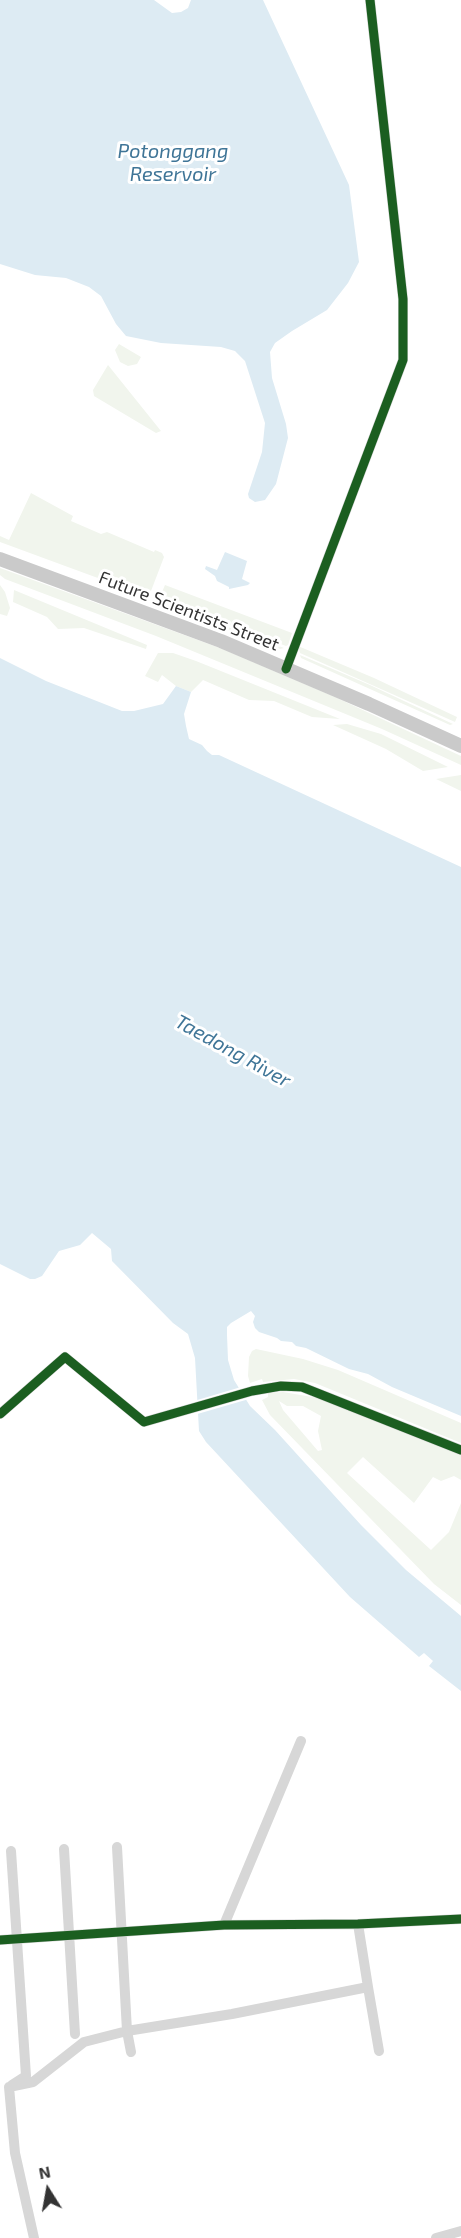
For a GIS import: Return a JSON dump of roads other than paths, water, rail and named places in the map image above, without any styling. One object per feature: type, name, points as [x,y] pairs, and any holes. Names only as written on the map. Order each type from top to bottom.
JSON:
[{"type":"main road","name":"Future Scientists Street","points":[[0,559],[130,606],[286,669],[461,746]]},
{"type":"street","points":[[286,669],[403,360],[403,299],[370,0]]},
{"type":"street","points":[[0,1414],[65,1357],[144,1422],[252,1391],[281,1386],[302,1387],[461,1450]]},
{"type":"street","points":[[224,1925],[301,1741]]},
{"type":"street","points":[[117,1847],[127,2031],[131,2052]]},
{"type":"street","points":[[64,1849],[75,2034]]},
{"type":"street","points":[[9,2087],[26,2076],[11,1851]]},
{"type":"street","points":[[0,1940],[224,1925],[358,1924],[461,1919]]},
{"type":"street","points":[[358,1924],[379,2052]]},
{"type":"street","points":[[9,2087],[33,2082],[84,2042],[127,2031],[232,2014],[368,1987]]},
{"type":"street","points":[[9,2087],[15,2153],[34,2238]]},
{"type":"street","points":[[436,2238],[461,2231]]},
{"type":"water","name":"Potonggang Reservoir","points":[[0,0],[154,0],[172,13],[188,8],[191,0],[263,0],[349,185],[359,262],[348,283],[327,310],[275,343],[270,352],[272,378],[288,438],[276,484],[265,500],[255,502],[249,498],[248,494],[262,452],[265,423],[245,361],[235,351],[221,347],[161,343],[126,336],[116,324],[101,296],[89,287],[66,278],[35,275],[0,264]]},
{"type":"water","points":[[225,552],[247,561],[242,579],[250,583],[248,585],[229,589],[205,569],[206,566],[217,570]]},
{"type":"water","name":"Taedong River","points":[[0,658],[46,681],[122,711],[134,711],[163,704],[176,686],[191,692],[184,714],[189,739],[202,745],[212,755],[219,755],[461,867],[461,1416],[392,1387],[368,1374],[349,1369],[306,1348],[296,1346],[292,1342],[281,1341],[259,1332],[255,1328],[253,1322],[255,1316],[251,1311],[227,1327],[227,1335],[228,1360],[234,1380],[250,1406],[406,1570],[461,1616],[461,1691],[429,1666],[433,1661],[424,1653],[419,1657],[350,1597],[206,1442],[199,1431],[195,1358],[188,1334],[173,1323],[112,1261],[111,1249],[92,1233],[80,1245],[59,1251],[42,1276],[35,1279],[30,1279],[0,1264]]}]
